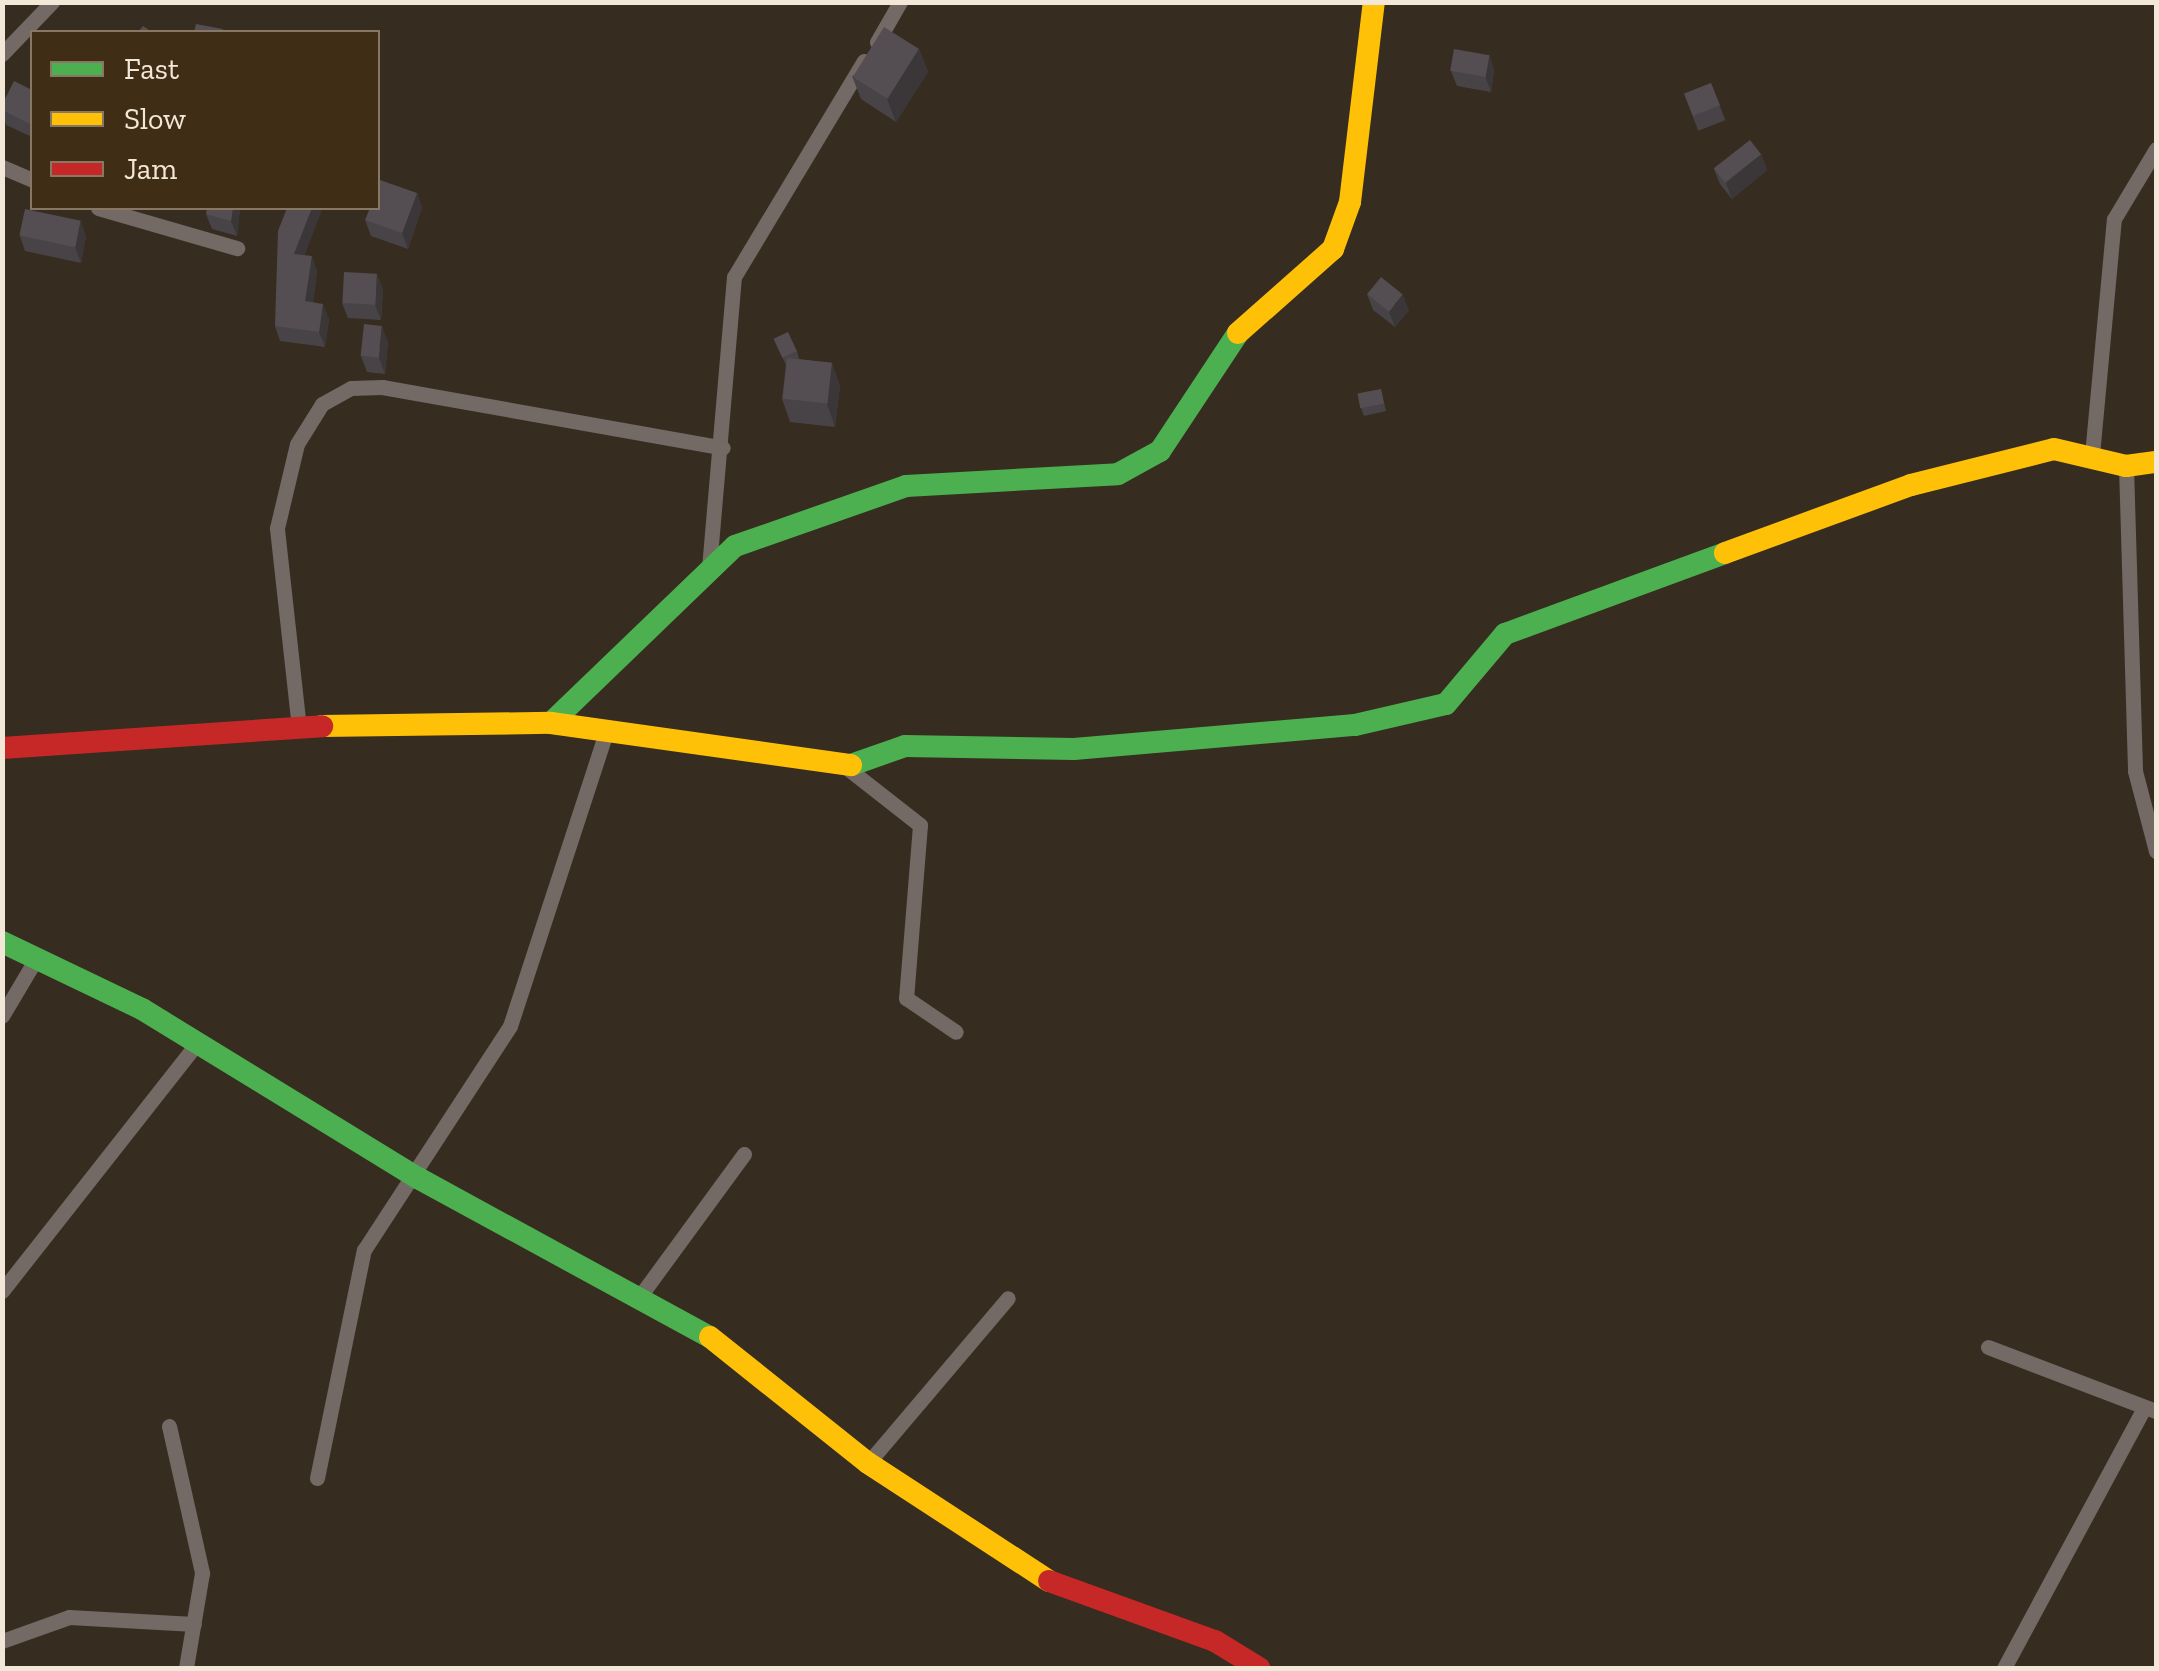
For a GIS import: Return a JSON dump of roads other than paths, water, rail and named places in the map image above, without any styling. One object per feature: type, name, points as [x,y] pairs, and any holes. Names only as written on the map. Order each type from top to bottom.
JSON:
[{"type":"street","points":[[2,54],[52,2]]},
{"type":"street","points":[[709,568],[742,254],[900,2]]},
{"type":"street","points":[[551,722],[736,546],[906,486],[1118,474],[1160,451],[1224,345],[1332,248],[1350,202],[1374,2]]},
{"type":"street","points":[[2092,455],[2114,219],[2156,150]]},
{"type":"street","points":[[2,167],[30,179]]},
{"type":"street","points":[[105,210],[237,248]]},
{"type":"street","points":[[299,728],[277,528],[297,444],[322,404],[351,388],[382,387],[723,448]]},
{"type":"street","points":[[2,748],[431,718],[551,722],[846,767],[906,746],[1074,749],[1252,736],[1446,704],[1505,634],[1928,480],[2014,454],[2092,455],[2126,466],[2156,462]]},
{"type":"street","points":[[2126,466],[2136,771],[2156,851]]},
{"type":"street","points":[[317,1478],[348,1344],[350,1288],[364,1250],[418,1178],[535,968],[607,730]]},
{"type":"street","points":[[846,767],[920,825],[906,998],[956,1032]]},
{"type":"street","points":[[2,942],[199,1041],[418,1178],[643,1292],[868,1463],[1060,1588],[1215,1641],[1260,1668]]},
{"type":"street","points":[[2,1016],[37,957]]},
{"type":"street","points":[[2,1291],[199,1041]]},
{"type":"street","points":[[643,1292],[744,1154]]},
{"type":"street","points":[[868,1463],[1008,1298]]},
{"type":"street","points":[[1988,1348],[2150,1409],[2004,1668]]},
{"type":"street","points":[[168,1426],[199,1539],[194,1624],[186,1668]]},
{"type":"street","points":[[2,1641],[69,1617],[194,1624]]}]
